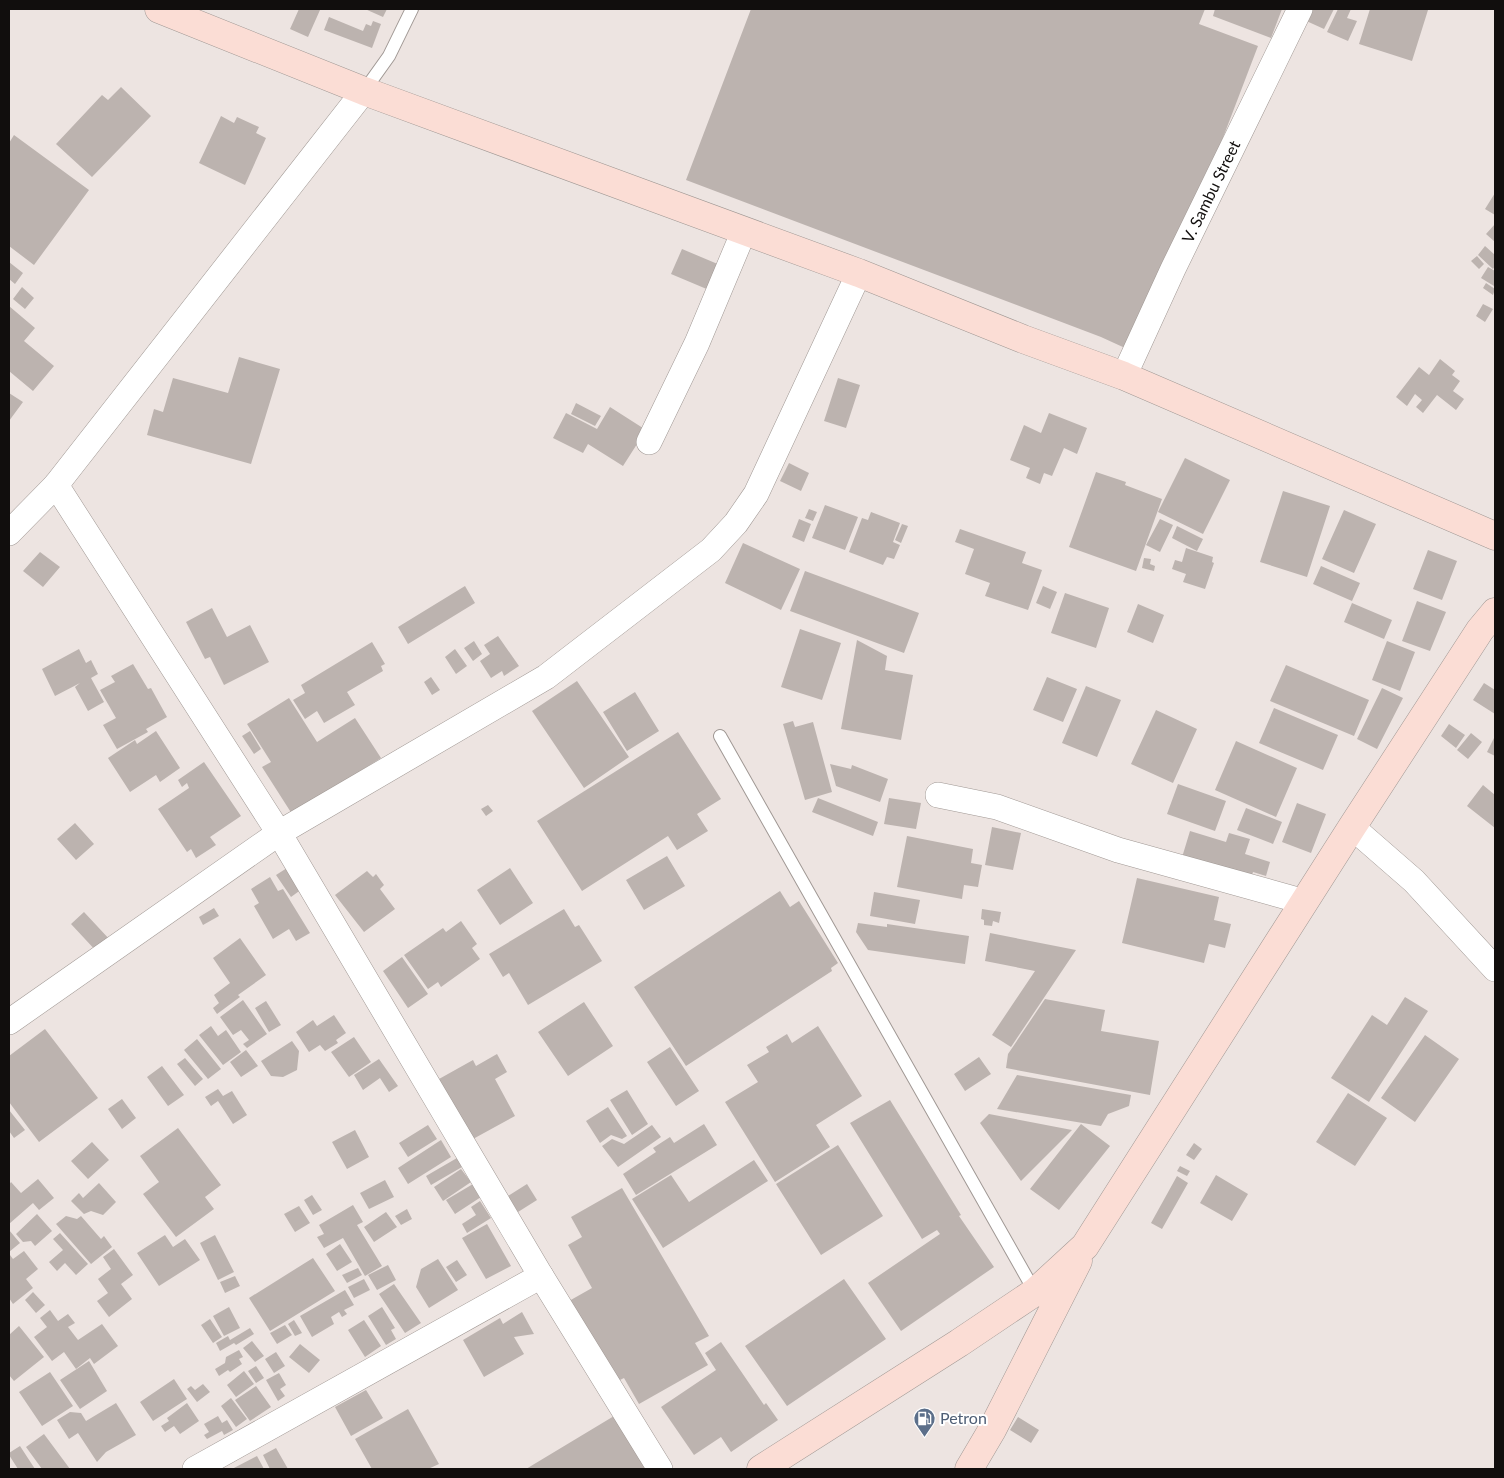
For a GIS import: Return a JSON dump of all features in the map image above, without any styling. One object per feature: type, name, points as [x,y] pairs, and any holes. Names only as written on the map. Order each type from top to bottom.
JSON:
[{"type":"main road","points":[[159,9],[364,91],[859,273],[1023,339],[1124,376],[1495,536]]},
{"type":"main road","points":[[969,1469],[992,1430],[1085,1246],[1352,827],[1480,630],[1495,612]]},
{"type":"main road","points":[[761,1469],[960,1343],[1035,1292],[1085,1246]]},
{"type":"street","name":"V. Sambu Street","points":[[1124,376],[1173,269],[1300,9]]},
{"type":"street","points":[[9,533],[56,485],[364,91]]},
{"type":"street","points":[[649,442],[697,343],[744,231]]},
{"type":"street","points":[[9,1022],[279,833],[546,677],[711,550],[736,524],[756,494],[859,273]]},
{"type":"street","points":[[56,485],[279,833],[541,1276],[660,1469]]},
{"type":"street","points":[[938,795],[997,807],[1118,850],[1305,902]]},
{"type":"street","points":[[1352,827],[1414,881],[1495,969]]},
{"type":"street","points":[[195,1469],[541,1276]]},
{"type":"lane","points":[[364,91],[388,56],[412,9]]},
{"type":"lane","points":[[720,736],[1035,1292]]},
{"type":"building","points":[[299,9],[320,10],[308,37],[290,29]]},
{"type":"building","points":[[365,9],[387,9],[383,17]]},
{"type":"building","points":[[751,9],[1205,9],[1199,24],[1258,46],[1141,352],[1125,348],[1101,337],[686,180]]},
{"type":"building","points":[[1215,9],[1282,9],[1271,38],[1213,16]]},
{"type":"building","points":[[1307,9],[1334,9],[1324,29],[1302,19]]},
{"type":"building","points":[[1338,9],[1351,9],[1347,18],[1357,21],[1348,41],[1327,32]]},
{"type":"building","points":[[1370,9],[1428,10],[1412,61],[1359,44]]},
{"type":"building","points":[[329,17],[363,31],[366,24],[371,26],[373,21],[381,24],[372,48],[324,30]]},
{"type":"building","points":[[121,87],[151,116],[92,177],[56,144],[102,95],[108,100]]},
{"type":"building","points":[[221,116],[234,123],[237,117],[259,127],[256,133],[266,138],[245,185],[199,163]]},
{"type":"building","points":[[14,135],[89,190],[34,265],[9,246],[9,143]]},
{"type":"building","points":[[1495,193],[1495,215],[1485,209]]},
{"type":"building","points":[[1495,224],[1495,242],[1486,234]]},
{"type":"building","points":[[1485,246],[1495,255],[1495,266],[1493,269],[1478,255]]},
{"type":"building","points":[[682,249],[720,265],[709,290],[671,274]]},
{"type":"building","points":[[1477,256],[1484,264],[1479,269],[1471,261]]},
{"type":"building","points":[[9,262],[23,273],[15,284],[9,279]]},
{"type":"building","points":[[1488,267],[1495,271],[1494,286],[1481,278]]},
{"type":"building","points":[[1486,283],[1495,289],[1493,295],[1483,288]]},
{"type":"building","points":[[22,287],[34,298],[25,309],[13,299]]},
{"type":"building","points":[[1483,304],[1493,309],[1485,322],[1476,316]]},
{"type":"building","points":[[9,306],[35,328],[24,341],[54,366],[33,391],[9,371]]},
{"type":"building","points":[[239,357],[280,369],[251,464],[147,435],[154,409],[163,412],[173,378],[228,393]]},
{"type":"building","points":[[1440,359],[1455,371],[1452,375],[1460,381],[1453,391],[1464,399],[1456,410],[1437,395],[1423,413],[1416,407],[1422,400],[1415,394],[1407,406],[1396,397],[1419,367],[1429,375]]},
{"type":"building","points":[[838,378],[860,385],[846,428],[824,421]]},
{"type":"building","points":[[9,393],[23,402],[9,421]]},
{"type":"building","points":[[576,403],[601,416],[595,426],[571,414]]},
{"type":"building","points":[[610,407],[646,430],[623,466],[588,444],[583,453],[553,438],[566,413],[597,429]]},
{"type":"building","points":[[1049,413],[1087,428],[1077,454],[1064,448],[1052,476],[1044,473],[1040,484],[1026,478],[1030,468],[1010,460],[1024,425],[1041,433]]},
{"type":"building","points":[[1185,458],[1230,480],[1203,534],[1158,512]]},
{"type":"building","points":[[789,463],[809,473],[801,491],[780,481]]},
{"type":"building","points":[[1096,472],[1126,482],[1125,485],[1162,499],[1136,571],[1069,547]]},
{"type":"building","points":[[1283,491],[1330,506],[1307,577],[1260,562]]},
{"type":"building","points":[[825,505],[858,517],[845,550],[812,538]]},
{"type":"building","points":[[809,509],[817,512],[813,521],[805,518]]},
{"type":"building","points":[[1344,510],[1376,524],[1354,573],[1322,559]]},
{"type":"building","points":[[871,512],[900,523],[893,542],[900,545],[894,559],[887,557],[883,565],[849,552],[862,518],[868,520]]},
{"type":"building","points":[[799,519],[811,524],[804,542],[792,537]]},
{"type":"building","points":[[1160,519],[1173,525],[1160,552],[1146,545]]},
{"type":"building","points":[[902,524],[908,526],[901,543],[895,540]]},
{"type":"building","points":[[1177,526],[1203,539],[1197,551],[1172,538]]},
{"type":"building","points":[[960,529],[1026,552],[1022,563],[1042,570],[1028,610],[985,596],[990,583],[965,574],[974,549],[955,542]]},
{"type":"building","points":[[743,543],[800,569],[781,610],[725,583]]},
{"type":"building","points":[[1186,548],[1213,557],[1212,562],[1214,563],[1205,589],[1183,582],[1186,574],[1172,569],[1175,560],[1182,562]]},
{"type":"building","points":[[1428,550],[1457,561],[1442,600],[1413,589]]},
{"type":"building","points":[[40,552],[60,567],[43,587],[23,571]]},
{"type":"building","points":[[1144,558],[1151,559],[1150,564],[1155,566],[1154,571],[1142,568]]},
{"type":"building","points":[[1321,566],[1360,583],[1352,601],[1313,584]]},
{"type":"building","points":[[805,571],[919,613],[904,653],[790,611]]},
{"type":"building","points":[[465,586],[475,603],[408,644],[398,627]]},
{"type":"building","points":[[1043,586],[1057,592],[1050,609],[1036,603]]},
{"type":"building","points":[[1065,593],[1109,608],[1096,648],[1051,633]]},
{"type":"building","points":[[1417,601],[1446,612],[1430,651],[1402,641]]},
{"type":"building","points":[[1352,603],[1392,620],[1384,639],[1344,622]]},
{"type":"building","points":[[1138,604],[1164,615],[1153,643],[1127,632]]},
{"type":"building","points":[[212,608],[227,637],[250,625],[269,662],[224,685],[210,657],[205,659],[186,622]]},
{"type":"building","points":[[800,629],[841,643],[822,700],[781,687]]},
{"type":"building","points":[[498,636],[519,666],[504,676],[502,671],[491,678],[480,661],[490,654],[484,645]]},
{"type":"building","points":[[857,640],[887,656],[885,670],[913,675],[901,740],[841,729]]},
{"type":"building","points":[[474,641],[482,654],[473,661],[464,648]]},
{"type":"building","points":[[1387,641],[1415,652],[1400,691],[1372,680]]},
{"type":"building","points":[[372,642],[385,664],[381,666],[383,671],[347,692],[355,705],[324,723],[317,711],[305,719],[293,700],[305,693],[301,685]]},
{"type":"building","points":[[79,649],[86,663],[91,660],[98,674],[91,678],[104,702],[88,711],[75,687],[80,683],[55,696],[42,669]]},
{"type":"building","points":[[455,649],[467,666],[456,674],[445,657]]},
{"type":"building","points":[[133,664],[148,689],[151,688],[167,717],[146,729],[148,732],[117,749],[103,725],[116,718],[100,690],[115,682],[111,676]]},
{"type":"building","points":[[1286,665],[1369,700],[1354,736],[1270,701]]},
{"type":"building","points":[[431,677],[440,690],[432,695],[424,682]]},
{"type":"building","points":[[1047,677],[1077,689],[1063,722],[1033,710]]},
{"type":"building","points":[[577,681],[629,757],[584,788],[532,711]]},
{"type":"building","points":[[1484,683],[1495,690],[1495,714],[1473,700]]},
{"type":"building","points":[[1086,686],[1121,700],[1097,757],[1062,743]]},
{"type":"building","points":[[1382,688],[1403,698],[1377,749],[1357,739]]},
{"type":"building","points":[[635,692],[659,731],[627,751],[603,712]]},
{"type":"building","points":[[289,698],[317,742],[355,718],[381,758],[292,814],[262,767],[271,762],[247,724]]},
{"type":"building","points":[[1274,708],[1338,735],[1323,770],[1259,743]]},
{"type":"building","points":[[1156,710],[1197,729],[1173,783],[1131,764]]},
{"type":"building","points":[[793,721],[795,727],[813,722],[832,792],[805,800],[783,724]]},
{"type":"building","points":[[1449,724],[1465,735],[1456,748],[1441,736]]},
{"type":"building","points":[[156,731],[180,768],[160,782],[156,775],[130,792],[108,758],[135,740],[137,744]]},
{"type":"building","points":[[250,731],[261,749],[254,754],[242,736]]},
{"type":"building","points":[[678,732],[721,799],[697,814],[708,831],[677,850],[668,836],[582,891],[537,821]]},
{"type":"building","points":[[1471,733],[1482,742],[1468,759],[1457,750]]},
{"type":"building","points":[[1495,736],[1495,756],[1487,752]]},
{"type":"building","points":[[1236,741],[1297,768],[1276,817],[1215,790]]},
{"type":"building","points":[[204,762],[241,816],[210,837],[216,845],[196,858],[191,849],[187,852],[158,809],[189,788],[187,783],[182,787],[178,780]]},
{"type":"building","points":[[830,764],[851,769],[852,765],[888,779],[880,802],[836,786]]},
{"type":"building","points":[[1178,784],[1226,801],[1215,831],[1167,814]]},
{"type":"building","points":[[1483,785],[1495,795],[1495,828],[1467,806]]},
{"type":"building","points":[[818,798],[878,822],[873,836],[812,812]]},
{"type":"building","points":[[889,798],[921,803],[916,829],[884,824]]},
{"type":"building","points":[[1297,803],[1326,814],[1311,853],[1282,842]]},
{"type":"building","points":[[488,805],[493,811],[486,816],[481,809]]},
{"type":"building","points":[[1246,808],[1282,822],[1273,844],[1237,830]]},
{"type":"building","points":[[75,823],[94,844],[76,860],[57,839]]},
{"type":"building","points":[[992,827],[1021,833],[1013,870],[985,865]]},
{"type":"building","points":[[1190,831],[1226,842],[1229,833],[1250,839],[1245,854],[1270,862],[1266,876],[1253,872],[1249,884],[1180,864]]},
{"type":"building","points":[[907,836],[973,849],[971,863],[982,865],[978,887],[964,885],[962,899],[897,887]]},
{"type":"building","points":[[667,856],[685,886],[644,910],[626,880]]},
{"type":"building","points":[[287,868],[302,889],[291,897],[276,875]]},
{"type":"building","points":[[510,868],[533,903],[500,925],[477,890]]},
{"type":"building","points":[[367,871],[373,877],[376,874],[384,885],[380,889],[395,909],[364,932],[335,895]]},
{"type":"building","points":[[270,877],[278,891],[283,889],[310,933],[296,941],[289,929],[273,939],[254,906],[259,903],[251,889]]},
{"type":"building","points":[[1137,878],[1219,897],[1214,920],[1231,924],[1225,948],[1209,944],[1204,963],[1122,943]]},
{"type":"building","points":[[780,891],[790,907],[799,901],[838,963],[831,968],[832,971],[686,1066],[634,987]]},
{"type":"building","points":[[874,892],[920,900],[915,924],[870,916]]},
{"type":"building","points":[[214,908],[219,916],[203,925],[199,917]]},
{"type":"building","points":[[564,909],[575,927],[579,925],[602,961],[528,1005],[509,973],[503,977],[489,954]]},
{"type":"building","points":[[982,909],[1001,912],[999,923],[993,921],[992,926],[984,925],[984,920],[981,919]]},
{"type":"building","points":[[84,912],[111,941],[98,953],[71,924]]},
{"type":"building","points":[[461,921],[477,944],[472,948],[480,959],[441,987],[438,982],[428,989],[404,955],[443,928],[446,932]]},
{"type":"building","points":[[858,923],[887,927],[887,924],[969,936],[965,964],[868,950],[856,932]]},
{"type":"building","points":[[990,933],[1076,950],[1011,1047],[992,1035],[1035,971],[985,961]]},
{"type":"building","points":[[240,938],[266,975],[238,995],[240,997],[217,1014],[213,1008],[219,1003],[214,995],[230,983],[213,958]]},
{"type":"building","points":[[402,957],[428,994],[408,1008],[383,971]]},
{"type":"building","points":[[1405,997],[1428,1011],[1369,1102],[1331,1078],[1372,1015],[1387,1025]]},
{"type":"building","points":[[1045,999],[1105,1010],[1101,1031],[1159,1041],[1150,1095],[1006,1068],[1008,1054]]},
{"type":"building","points":[[243,1000],[267,1034],[247,1048],[243,1044],[249,1040],[241,1030],[233,1035],[220,1017]]},
{"type":"building","points":[[266,1001],[281,1025],[269,1032],[255,1008]]},
{"type":"building","points":[[584,1002],[613,1046],[568,1076],[538,1032]]},
{"type":"building","points":[[334,1015],[346,1033],[336,1040],[338,1043],[325,1051],[320,1045],[309,1052],[296,1032],[313,1020],[317,1026]]},
{"type":"building","points":[[211,1026],[218,1036],[226,1030],[241,1052],[223,1065],[199,1035]]},
{"type":"building","points":[[818,1026],[862,1096],[816,1125],[830,1147],[775,1182],[725,1102],[758,1082],[747,1065],[769,1052],[766,1047],[787,1034],[792,1043]]},
{"type":"building","points":[[45,1029],[98,1098],[39,1142],[9,1102],[9,1056]]},
{"type":"building","points":[[1425,1035],[1459,1059],[1415,1122],[1381,1098]]},
{"type":"building","points":[[354,1037],[371,1062],[349,1077],[331,1052]]},
{"type":"building","points":[[197,1039],[221,1069],[208,1079],[184,1050]]},
{"type":"building","points":[[292,1041],[299,1051],[297,1070],[283,1077],[271,1076],[261,1061]]},
{"type":"building","points":[[670,1047],[699,1091],[676,1106],[647,1062]]},
{"type":"building","points":[[246,1050],[258,1066],[241,1077],[230,1062]]},
{"type":"building","points":[[497,1054],[507,1072],[495,1079],[515,1116],[473,1139],[439,1079],[473,1060],[476,1066]]},
{"type":"building","points":[[979,1057],[991,1074],[965,1091],[954,1074]]},
{"type":"building","points":[[185,1058],[203,1079],[195,1086],[177,1064]]},
{"type":"building","points":[[379,1059],[398,1086],[389,1092],[380,1078],[363,1090],[354,1075]]},
{"type":"building","points":[[162,1066],[184,1095],[168,1106],[147,1077]]},
{"type":"building","points":[[1017,1075],[1131,1095],[1129,1106],[1108,1114],[1101,1126],[997,1109]]},
{"type":"building","points":[[218,1089],[223,1096],[232,1091],[247,1115],[233,1124],[218,1101],[211,1106],[205,1097]]},
{"type":"building","points":[[627,1090],[648,1124],[632,1135],[610,1100]]},
{"type":"building","points":[[1348,1093],[1387,1118],[1355,1166],[1316,1142]]},
{"type":"building","points":[[122,1099],[136,1118],[122,1129],[108,1109]]},
{"type":"building","points":[[890,1100],[961,1215],[959,1216],[994,1267],[901,1331],[868,1283],[940,1234],[937,1230],[922,1239],[850,1123]]},
{"type":"building","points":[[608,1107],[627,1136],[622,1139],[611,1135],[600,1143],[586,1121]]},
{"type":"building","points":[[9,1110],[25,1130],[14,1138],[9,1131]]},
{"type":"building","points":[[989,1114],[1072,1130],[1021,1181],[980,1123]]},
{"type":"building","points":[[704,1124],[717,1145],[636,1195],[623,1174],[656,1152],[653,1148],[670,1137],[674,1143]]},
{"type":"building","points":[[1081,1124],[1110,1146],[1059,1210],[1030,1189]]},
{"type":"building","points":[[428,1125],[437,1139],[408,1157],[399,1143]]},
{"type":"building","points":[[652,1125],[661,1137],[618,1167],[602,1146],[612,1139],[624,1144]]},
{"type":"building","points":[[178,1128],[221,1185],[205,1197],[214,1209],[176,1237],[143,1194],[159,1182],[140,1156]]},
{"type":"building","points":[[355,1130],[369,1157],[347,1169],[332,1142]]},
{"type":"building","points":[[441,1140],[451,1157],[408,1184],[398,1168]]},
{"type":"building","points":[[92,1142],[109,1160],[88,1179],[71,1161]]},
{"type":"building","points":[[1194,1143],[1202,1149],[1194,1160],[1186,1155]]},
{"type":"building","points":[[838,1145],[883,1216],[821,1255],[776,1184]]},
{"type":"building","points":[[457,1158],[462,1167],[431,1185],[426,1176]]},
{"type":"building","points":[[754,1160],[768,1181],[663,1248],[632,1199],[671,1175],[689,1202]]},
{"type":"building","points":[[1180,1166],[1190,1171],[1187,1176],[1177,1171]]},
{"type":"building","points":[[461,1169],[471,1182],[443,1201],[434,1187]]},
{"type":"building","points":[[1216,1175],[1248,1194],[1232,1221],[1200,1203]]},
{"type":"building","points":[[1177,1176],[1188,1183],[1162,1229],[1151,1223]]},
{"type":"building","points":[[38,1179],[54,1198],[39,1210],[33,1203],[9,1224],[9,1185],[11,1182],[21,1193]]},
{"type":"building","points":[[385,1180],[394,1197],[369,1209],[360,1193]]},
{"type":"building","points":[[99,1183],[116,1202],[103,1215],[91,1211],[84,1214],[71,1201],[79,1193],[83,1198]]},
{"type":"building","points":[[473,1184],[481,1197],[455,1214],[446,1200]]},
{"type":"building","points":[[527,1184],[537,1200],[518,1212],[508,1196]]},
{"type":"building","points":[[622,1188],[709,1336],[695,1343],[708,1365],[639,1404],[624,1378],[616,1382],[569,1301],[592,1288],[568,1245],[582,1237],[571,1217]]},
{"type":"building","points":[[312,1195],[322,1210],[313,1215],[304,1200]]},
{"type":"building","points":[[480,1201],[491,1218],[467,1233],[462,1224],[476,1215],[471,1207]]},
{"type":"building","points":[[353,1205],[363,1222],[357,1225],[382,1266],[365,1276],[343,1238],[324,1248],[317,1237],[324,1234],[319,1225]]},
{"type":"building","points":[[299,1206],[310,1223],[295,1232],[284,1214]]},
{"type":"building","points":[[407,1209],[412,1219],[401,1225],[395,1216]]},
{"type":"building","points":[[386,1212],[397,1227],[374,1242],[364,1227]]},
{"type":"building","points":[[37,1214],[52,1231],[35,1246],[31,1241],[23,1242],[16,1234]]},
{"type":"building","points":[[66,1216],[77,1219],[81,1216],[101,1239],[104,1236],[112,1247],[91,1264],[56,1224]]},
{"type":"building","points":[[487,1224],[511,1266],[486,1279],[462,1238]]},
{"type":"building","points":[[9,1230],[20,1243],[9,1252]]},
{"type":"building","points":[[60,1233],[88,1264],[76,1275],[65,1263],[57,1271],[49,1262],[63,1250],[53,1239]]},
{"type":"building","points":[[165,1235],[173,1247],[185,1239],[200,1260],[159,1286],[137,1253]]},
{"type":"building","points":[[215,1235],[234,1272],[218,1280],[200,1243]]},
{"type":"building","points":[[340,1244],[352,1262],[337,1271],[326,1254]]},
{"type":"building","points":[[114,1249],[133,1275],[121,1284],[132,1299],[109,1317],[97,1301],[108,1293],[98,1279],[111,1269],[103,1257]]},
{"type":"building","points":[[24,1251],[38,1269],[26,1279],[33,1288],[13,1304],[9,1298],[9,1257],[10,1255],[13,1259]]},
{"type":"building","points":[[313,1258],[335,1291],[270,1331],[249,1298]]},
{"type":"building","points":[[438,1259],[458,1290],[429,1308],[416,1287],[421,1269]]},
{"type":"building","points":[[457,1260],[467,1275],[456,1282],[446,1267]]},
{"type":"building","points":[[388,1265],[396,1280],[377,1290],[368,1275]]},
{"type":"building","points":[[358,1268],[362,1275],[347,1283],[342,1275]]},
{"type":"building","points":[[235,1276],[240,1286],[225,1293],[220,1282]]},
{"type":"building","points":[[364,1279],[370,1290],[354,1298],[348,1287]]},
{"type":"building","points":[[844,1279],[886,1339],[787,1406],[745,1346]]},
{"type":"building","points":[[394,1284],[421,1323],[405,1333],[379,1294]]},
{"type":"building","points":[[345,1290],[354,1305],[344,1310],[347,1314],[342,1317],[339,1312],[331,1317],[334,1324],[312,1337],[300,1316]]},
{"type":"building","points":[[33,1292],[45,1305],[36,1313],[25,1300]]},
{"type":"building","points":[[229,1307],[240,1328],[224,1336],[213,1316]]},
{"type":"building","points":[[382,1307],[395,1328],[391,1330],[396,1339],[386,1345],[368,1316]]},
{"type":"building","points":[[50,1310],[58,1321],[68,1314],[75,1323],[68,1327],[78,1340],[102,1324],[118,1346],[94,1364],[90,1358],[76,1369],[64,1352],[52,1361],[34,1337],[47,1327],[40,1318]]},
{"type":"building","points":[[522,1312],[534,1334],[514,1337],[524,1354],[484,1377],[463,1340],[500,1318],[503,1324]]},
{"type":"building","points":[[210,1319],[222,1337],[213,1343],[201,1325]]},
{"type":"building","points":[[294,1320],[302,1333],[295,1336],[288,1324]]},
{"type":"building","points":[[364,1320],[381,1346],[365,1357],[348,1330]]},
{"type":"building","points":[[285,1325],[292,1335],[277,1344],[270,1333]]},
{"type":"building","points":[[19,1326],[44,1357],[14,1381],[9,1375],[9,1335]]},
{"type":"building","points":[[250,1328],[254,1334],[236,1345],[234,1343],[220,1351],[216,1343],[228,1336],[230,1340]]},
{"type":"building","points":[[252,1341],[264,1356],[255,1362],[243,1348]]},
{"type":"building","points":[[721,1342],[764,1405],[766,1403],[778,1420],[731,1452],[721,1437],[694,1455],[661,1407],[716,1370],[705,1353]]},
{"type":"building","points":[[300,1344],[320,1360],[309,1373],[289,1357]]},
{"type":"building","points":[[239,1350],[243,1357],[239,1359],[242,1364],[230,1372],[228,1370],[219,1376],[215,1369],[225,1363],[226,1357]]},
{"type":"building","points":[[276,1352],[285,1366],[274,1373],[265,1359]]},
{"type":"building","points":[[89,1361],[107,1391],[80,1409],[60,1380]]},
{"type":"building","points":[[256,1366],[264,1378],[256,1383],[248,1371]]},
{"type":"building","points":[[244,1371],[254,1384],[236,1397],[227,1385]]},
{"type":"building","points":[[50,1372],[73,1406],[42,1426],[19,1392]]},
{"type":"building","points":[[279,1373],[286,1385],[280,1389],[285,1396],[278,1401],[266,1380]]},
{"type":"building","points":[[174,1379],[187,1399],[153,1421],[140,1402]]},
{"type":"building","points":[[203,1384],[210,1392],[197,1402],[187,1389],[191,1386],[195,1390]]},
{"type":"building","points":[[256,1386],[271,1407],[250,1421],[235,1400]]},
{"type":"building","points":[[366,1390],[383,1418],[351,1436],[335,1407]]},
{"type":"building","points":[[231,1398],[247,1419],[236,1427],[221,1406]]},
{"type":"building","points":[[116,1403],[136,1435],[106,1452],[97,1462],[78,1433],[69,1439],[57,1420],[70,1412],[81,1413],[86,1421]]},
{"type":"building","points":[[187,1403],[199,1421],[180,1434],[174,1426],[165,1432],[161,1426],[169,1421],[167,1418]]},
{"type":"building","points":[[408,1409],[439,1464],[428,1469],[372,1469],[355,1439]]},
{"type":"building","points":[[619,1413],[653,1469],[526,1469]]},
{"type":"building","points":[[218,1416],[222,1423],[227,1420],[233,1430],[224,1435],[222,1431],[207,1439],[204,1435],[209,1432],[204,1424]]},
{"type":"building","points":[[1018,1417],[1039,1430],[1031,1443],[1010,1430]]},
{"type":"building","points":[[44,1434],[70,1469],[42,1469],[26,1447]]},
{"type":"building","points":[[20,1446],[35,1469],[18,1469],[9,1453]]},
{"type":"building","points":[[276,1448],[288,1469],[270,1469],[263,1455]]},
{"type":"building","points":[[257,1456],[264,1469],[232,1469]]},
{"type":"place","name":"Petron","points":[[924,1437]]}]
